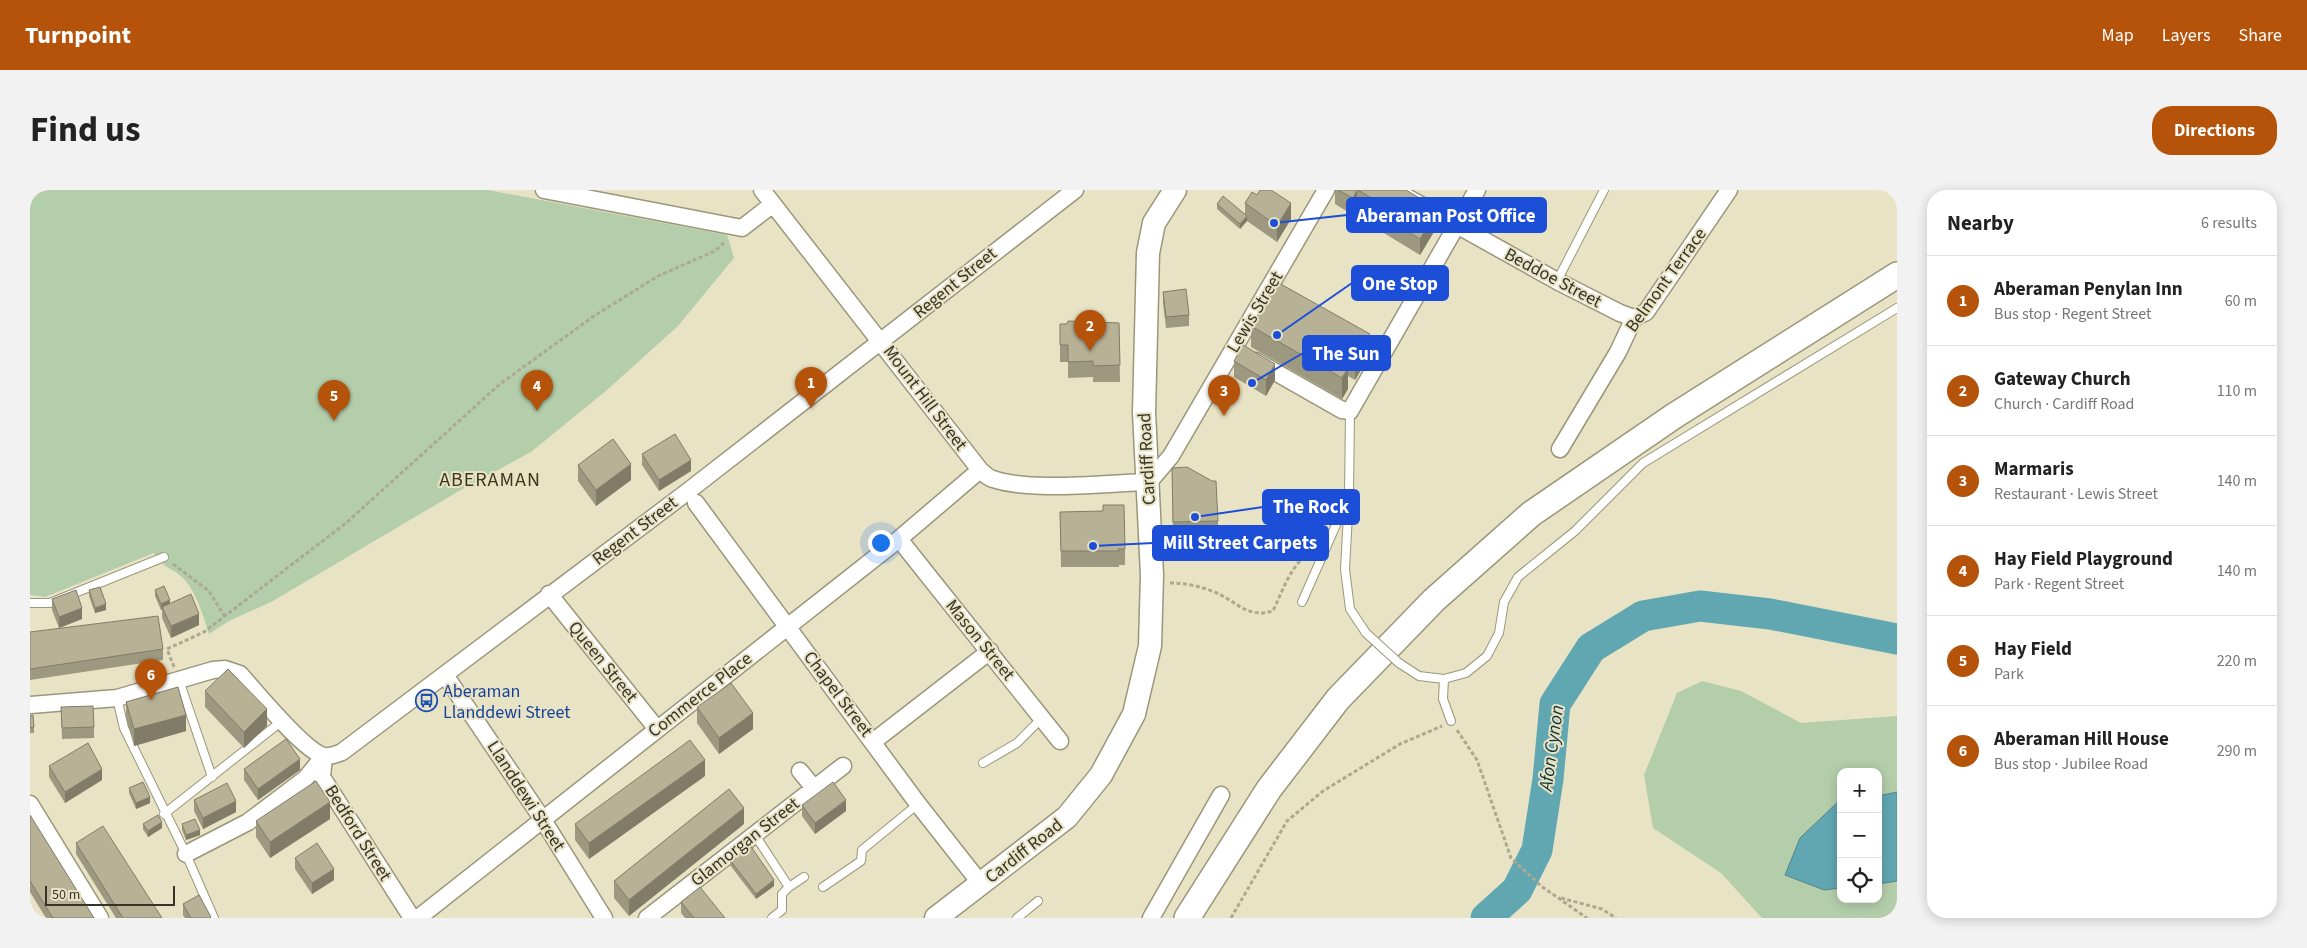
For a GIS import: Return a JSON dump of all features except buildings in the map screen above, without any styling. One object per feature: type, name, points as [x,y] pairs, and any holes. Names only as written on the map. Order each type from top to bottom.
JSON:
[{"type":"main road","name":"Cardiff Road","points":[[936,918],[1067,817],[1101,775],[1134,714],[1150,646],[1152,581],[1149,482],[1144,412],[1148,253],[1154,223],[1175,190]]},
{"type":"main road","points":[[1187,918],[1269,789],[1338,699],[1434,600],[1531,514],[1674,416],[1897,275]]},
{"type":"street","points":[[544,190],[742,228],[772,204]]},
{"type":"street","name":"Mount Hill Street","points":[[762,190],[980,470],[991,479],[1013,484],[1041,485],[1149,482]]},
{"type":"street","name":"Regent Street","points":[[324,756],[334,756],[342,752],[445,675],[882,342],[1075,190]]},
{"type":"street","name":"Lewis Street","points":[[1149,482],[1171,456],[1326,190]]},
{"type":"street","name":"Beddoe Street","points":[[1394,190],[1557,281],[1620,314],[1634,318]]},
{"type":"street","points":[[1234,348],[1342,410],[1350,412],[1477,190]]},
{"type":"street","name":"Belmont Terrace","points":[[1560,449],[1618,352],[1634,318],[1646,312],[1729,190]]},
{"type":"street","name":"Commerce Place","points":[[418,918],[899,539],[980,470]]},
{"type":"street","name":"Chapel Street","points":[[696,503],[874,741],[918,804],[981,884]]},
{"type":"street","name":"Mason Street","points":[[899,539],[1060,741]]},
{"type":"street","name":"Queen Street","points":[[549,594],[657,729]]},
{"type":"street","points":[[874,741],[990,651]]},
{"type":"street","points":[[30,705],[117,698],[213,670],[226,669],[240,674],[308,747],[324,756],[305,780],[248,822],[186,854]]},
{"type":"street","name":"Llanddewi Street","points":[[445,675],[543,820],[604,918]]},
{"type":"street","name":"Bedford Street","points":[[324,756],[322,777],[412,918]]},
{"type":"street","name":"Glamorgan Street","points":[[647,918],[843,766]]},
{"type":"street","points":[[800,771],[814,788]]},
{"type":"street","points":[[1151,918],[1222,795]]},
{"type":"street","points":[[30,804],[100,918]]},
{"type":"lane","points":[[1557,281],[1604,190]]},
{"type":"lane","points":[[1350,412],[1349,496],[1345,569],[1350,609],[1366,633],[1399,663],[1419,676],[1444,679],[1466,673],[1488,656],[1499,633],[1504,602],[1518,577],[1574,531],[1643,463],[1897,308]]},
{"type":"lane","points":[[1302,602],[1349,496]]},
{"type":"lane","points":[[30,603],[50,604],[164,557]]},
{"type":"lane","points":[[1444,679],[1443,699],[1451,721]]},
{"type":"lane","points":[[179,680],[212,777]]},
{"type":"lane","points":[[117,698],[124,728],[164,814],[186,854],[214,918]]},
{"type":"lane","points":[[983,763],[1017,743],[1042,718]]},
{"type":"lane","points":[[164,814],[283,720]]},
{"type":"lane","points":[[823,887],[861,861],[862,850],[918,804]]},
{"type":"lane","points":[[755,835],[789,888]]},
{"type":"lane","points":[[772,918],[782,910],[782,894],[804,877]]},
{"type":"lane","points":[[1017,918],[1038,901]]},
{"type":"path","points":[[179,680],[167,649],[204,632],[346,523],[500,384],[594,316],[658,276],[715,250],[742,228]]},
{"type":"path","points":[[1152,581],[1196,586],[1214,592],[1242,609],[1262,614],[1273,611],[1289,579],[1305,555],[1326,548]]},
{"type":"path","points":[[164,557],[209,591],[225,617]]},
{"type":"path","points":[[1231,918],[1287,821],[1323,791],[1400,744],[1451,721],[1477,760],[1511,858],[1541,886],[1588,918]]},
{"type":"path","points":[[1558,897],[1602,909],[1616,918]]},
{"type":"green space","points":[[30,190],[488,190],[727,235],[734,258],[678,326],[607,390],[531,452],[459,491],[273,601],[229,621],[209,634],[199,605],[188,583],[179,574],[161,563],[154,553],[45,597],[30,595]]},
{"type":"green space","points":[[1702,681],[1741,691],[1801,723],[1897,716],[1897,918],[1762,918],[1721,873],[1653,828],[1644,775],[1677,693]]},
{"type":"water","points":[[1897,792],[1897,881],[1882,883],[1882,813],[1882,795]]},
{"type":"water","points":[[1837,803],[1837,888],[1824,890],[1785,875],[1800,838]]},
{"type":"waterway","name":"Afon Cynon","points":[[1486,918],[1517,890],[1537,850],[1548,779],[1555,704],[1591,648],[1643,616],[1700,606],[1770,614],[1897,639]]},
{"type":"place","name":"Aberaman Post Office","points":[[1274,223]]},
{"type":"place","name":"One Stop","points":[[1277,335]]},
{"type":"place","name":"Gateway Church","points":[[1090,351]]},
{"type":"place","name":"The Sun","points":[[1252,383]]},
{"type":"place","name":"Aberaman Penylan Inn","points":[[811,408]]},
{"type":"place","name":"Hay Field Playground","points":[[537,411]]},
{"type":"place","name":"Marmaris","points":[[1224,416]]},
{"type":"place","name":"Hay Field","points":[[334,421]]},
{"type":"place","name":"The Rock","points":[[1195,517]]},
{"type":"place","name":"Mill Street Carpets","points":[[1093,546]]},
{"type":"place","name":"Aberaman Hill House","points":[[151,700]]},
{"type":"place","name":"Aberaman Llanddewi Street","points":[[427,701]]},
{"type":"district","name":"ABERAMAN","points":[[490,480]]}]
